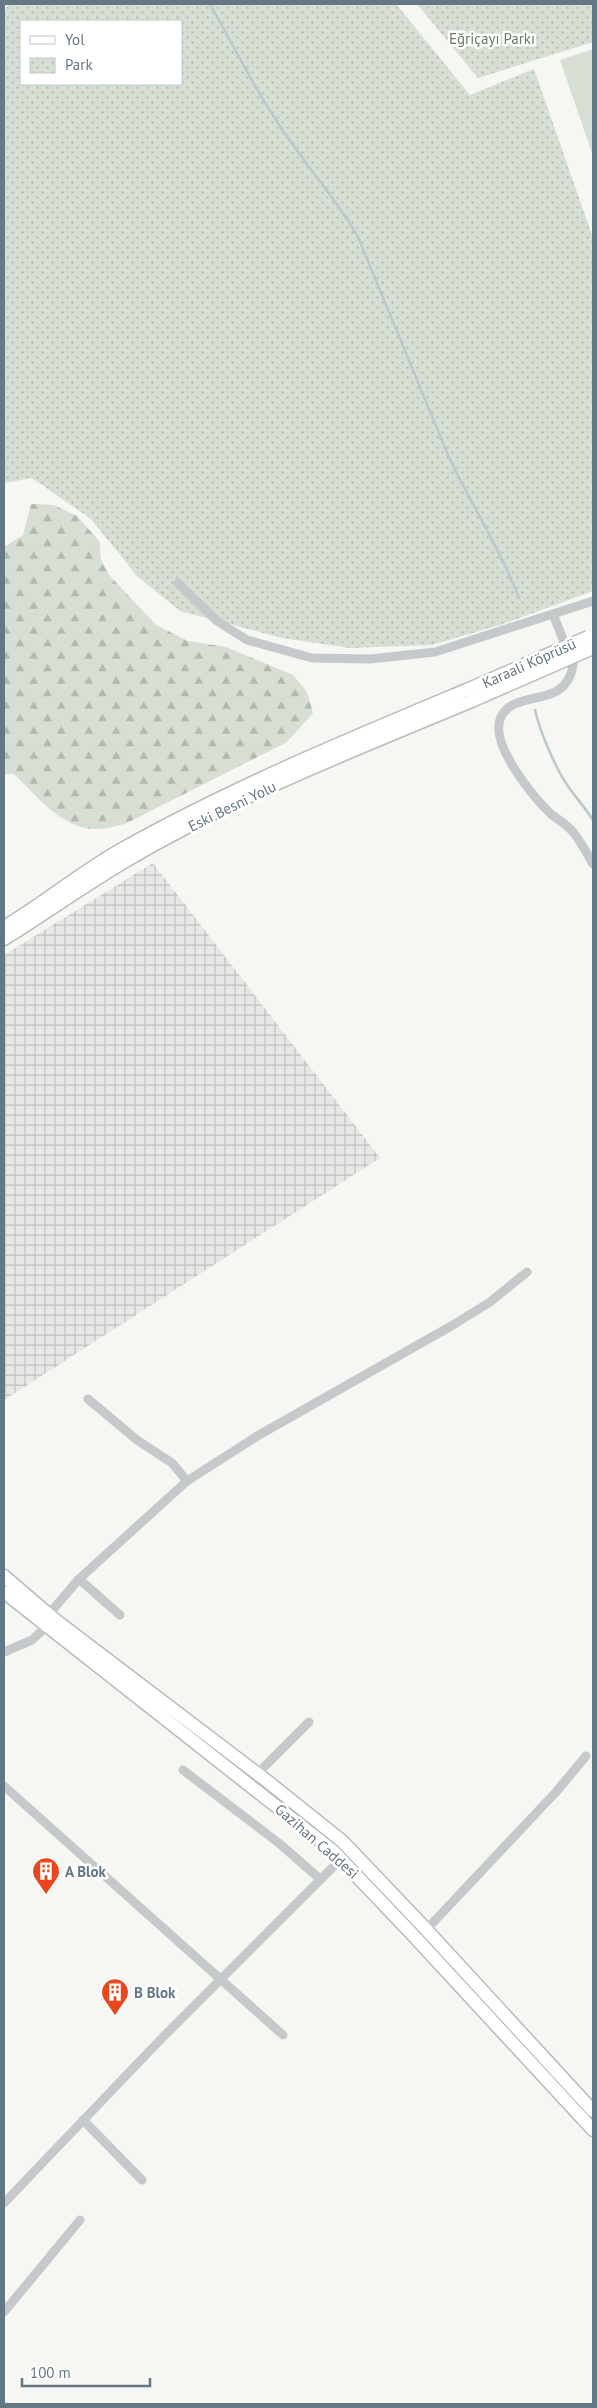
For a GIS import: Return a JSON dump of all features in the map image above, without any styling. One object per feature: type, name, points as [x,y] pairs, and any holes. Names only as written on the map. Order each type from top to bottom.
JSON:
[{"type":"main road","name":"Karaali Köprüsü","points":[[471,695],[592,640]]},
{"type":"main road","name":"Eski Besni Yolu","points":[[4,927],[121,849],[179,818],[296,762],[471,695]]},
{"type":"main road","name":"Eski Besni Yolu","points":[[4,939],[128,860],[184,829],[471,695]]},
{"type":"main road","name":"Gazihan Caddesi","points":[[4,1576],[49,1614],[342,1842],[593,2111]]},
{"type":"main road","name":"Gazihan Caddesi","points":[[4,1592],[46,1627],[296,1821],[341,1860],[593,2130]]},
{"type":"street","points":[[178,584],[217,621],[247,640],[312,658],[370,659],[435,652],[593,601]]},
{"type":"street","points":[[554,614],[573,665],[572,673],[565,686],[546,697],[517,703],[505,711],[500,719],[499,734],[522,782],[552,814],[572,830],[593,864]]},
{"type":"street","points":[[49,1614],[79,1579],[187,1481],[259,1435],[453,1325],[490,1302],[528,1272]]},
{"type":"street","points":[[88,1399],[137,1440],[172,1463],[187,1481]]},
{"type":"street","points":[[79,1579],[120,1615]]},
{"type":"street","points":[[4,1652],[32,1640],[46,1627]]},
{"type":"street","points":[[257,1774],[309,1722]]},
{"type":"street","points":[[426,1930],[556,1792],[586,1756]]},
{"type":"street","points":[[183,1770],[280,1844],[320,1879]]},
{"type":"street","points":[[4,1786],[283,2035]]},
{"type":"street","points":[[4,2203],[221,1979],[341,1860]]},
{"type":"street","points":[[83,2120],[142,2180]]},
{"type":"street","points":[[4,2312],[80,2220]]},
{"type":"shaded area","points":[[153,863],[380,1158],[4,1400],[4,955]]},
{"type":"green space","points":[[9,4],[396,4],[470,95],[534,69],[593,238],[593,591],[503,624],[432,645],[350,648],[282,638],[180,611],[137,576],[91,519],[32,478],[4,483],[4,11]]},
{"type":"green space","name":"Eğriçayı Parkı","points":[[417,4],[593,4],[593,42],[478,78]]},
{"type":"green space","points":[[593,49],[593,156],[560,60]]},
{"type":"green space","points":[[31,504],[54,505],[77,516],[99,541],[101,560],[109,575],[156,625],[188,641],[226,647],[293,675],[307,692],[313,713],[287,742],[125,824],[102,829],[86,828],[62,818],[42,802],[14,774],[4,774],[4,547],[23,535]]},
{"type":"waterway","points":[[210,4],[272,114],[358,237],[448,455],[503,561],[519,598]]},
{"type":"waterway","points":[[535,710],[545,740],[560,773],[593,820]]},
{"type":"place","name":"A Blok","points":[[46,1895]]},
{"type":"place","name":"B Blok","points":[[115,2016]]}]
